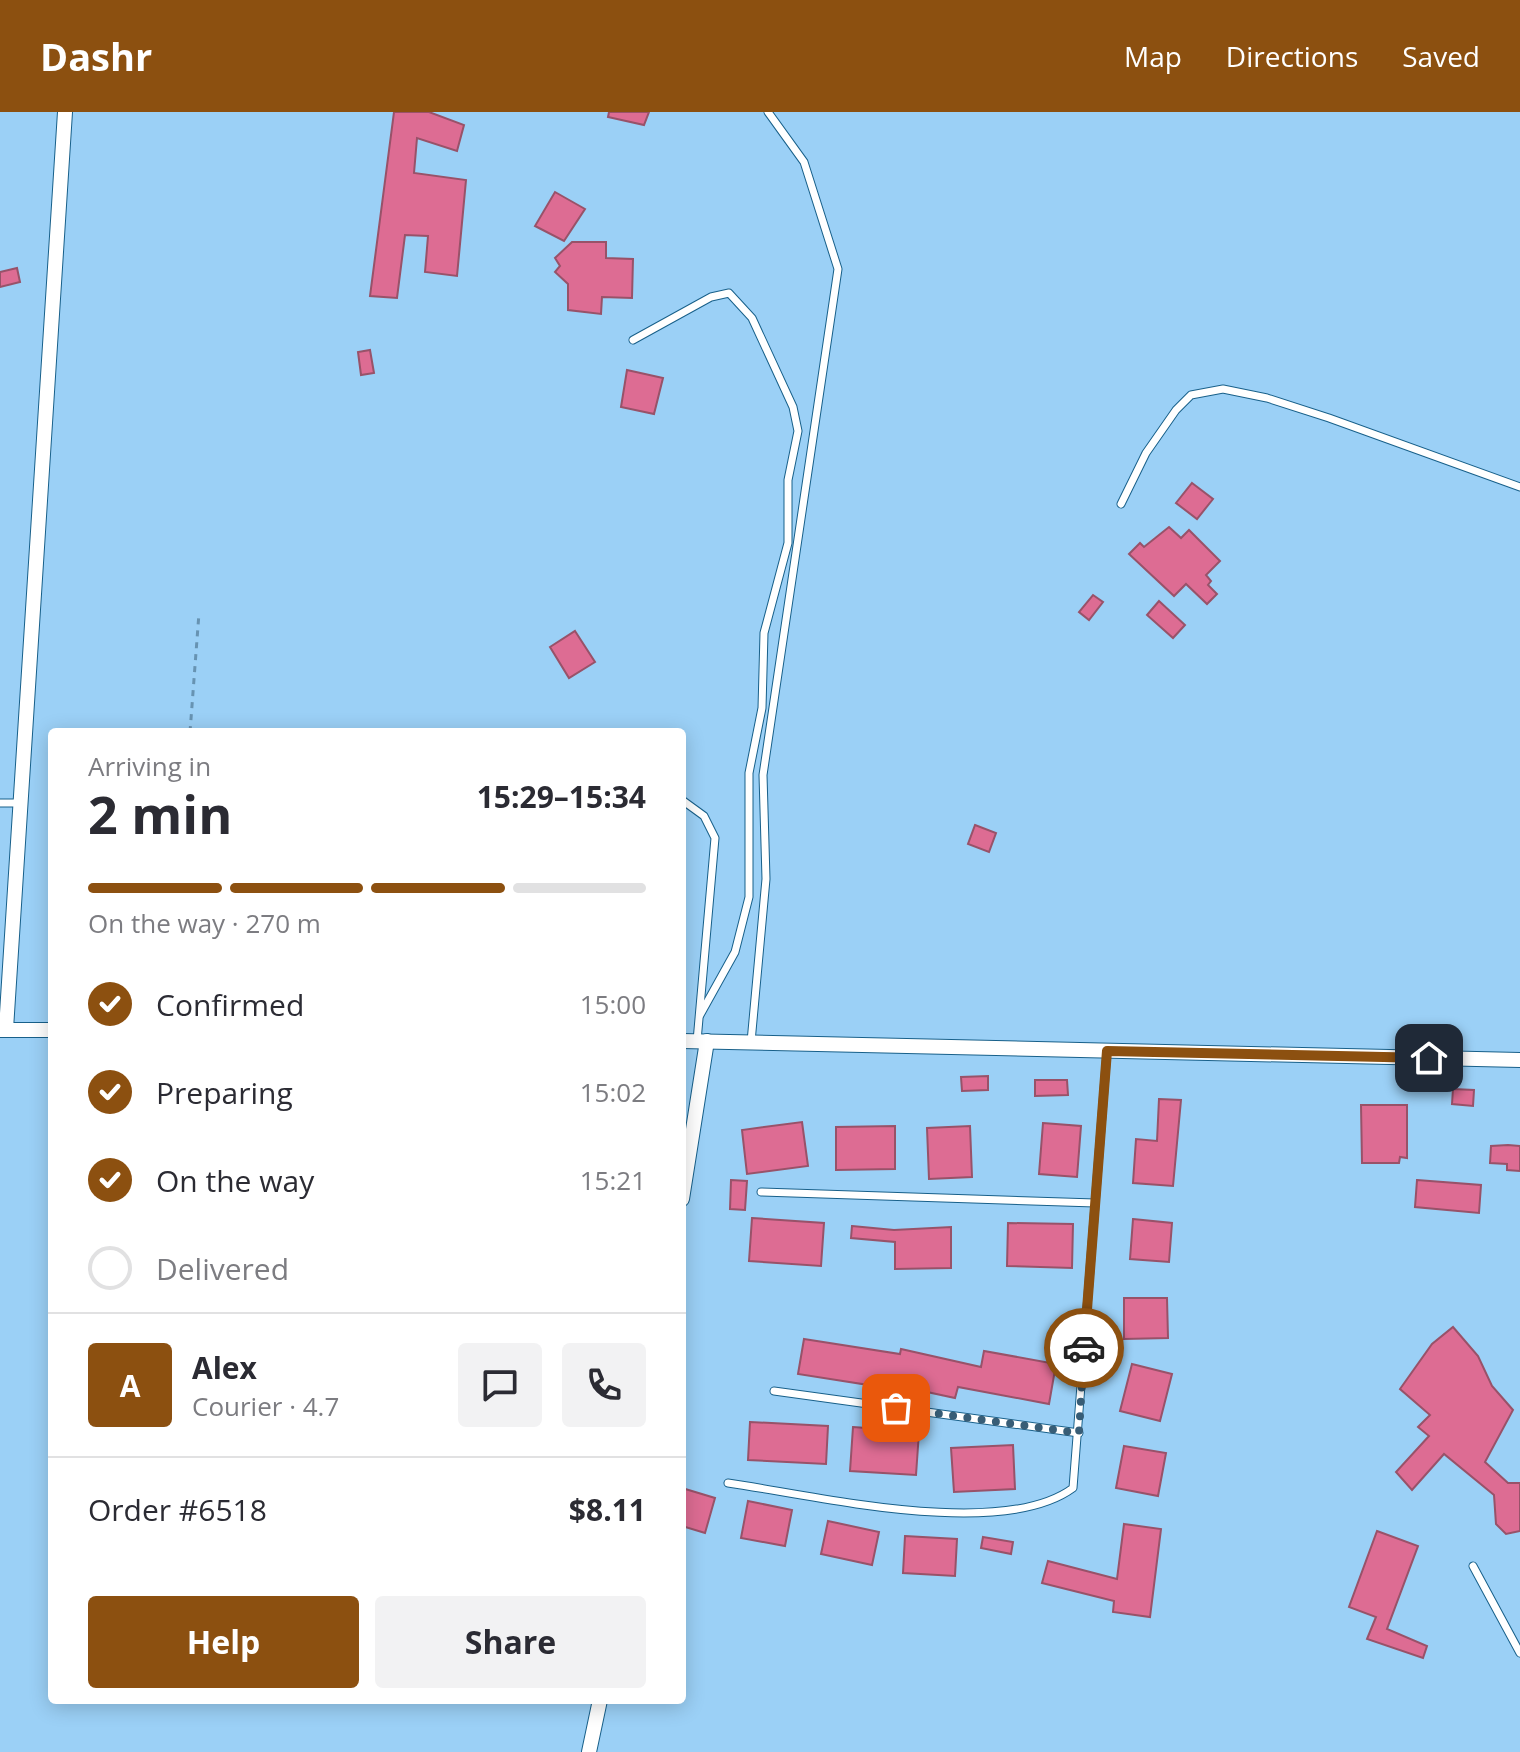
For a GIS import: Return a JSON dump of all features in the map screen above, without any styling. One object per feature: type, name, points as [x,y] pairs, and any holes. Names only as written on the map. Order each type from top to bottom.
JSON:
[{"type":"street","points":[[48,1030],[3,1030],[21,803],[65,112]]},
{"type":"street","points":[[686,1154],[696,1041],[1520,1060]]},
{"type":"street","points":[[589,1752],[599,1704]]},
{"type":"lane","points":[[751,1042],[766,879],[763,775],[838,269],[804,162],[768,112]]},
{"type":"lane","points":[[633,340],[711,297],[729,293],[752,318],[797,422],[788,480],[788,543],[764,633],[762,708],[749,773],[749,897],[731,963],[700,1015]]},
{"type":"lane","points":[[1121,504],[1146,453],[1176,410],[1191,395],[1223,389],[1316,414],[1520,487]]},
{"type":"lane","points":[[0,803],[21,803]]},
{"type":"lane","points":[[686,803],[704,816],[715,838],[696,1041]]},
{"type":"lane","points":[[728,1483],[924,1511],[1004,1512],[1073,1488],[1107,1051]]},
{"type":"lane","points":[[761,1192],[1095,1203]]},
{"type":"lane","points":[[774,1391],[1079,1433]]},
{"type":"lane","points":[[1473,1566],[1520,1653]]},
{"type":"path","points":[[190,728],[199,613]]},
{"type":"building","points":[[394,112],[429,112],[464,125],[457,151],[417,138],[414,173],[466,180],[457,276],[425,272],[428,236],[405,235],[397,298],[370,296]]},
{"type":"building","points":[[609,112],[649,112],[644,125],[608,117]]},
{"type":"building","points":[[555,192],[585,209],[564,241],[535,226]]},
{"type":"building","points":[[572,242],[606,242],[606,258],[633,259],[632,298],[602,297],[601,314],[568,310],[568,284],[555,272],[560,266],[555,258]]},
{"type":"building","points":[[17,268],[20,282],[0,287],[0,272]]},
{"type":"building","points":[[370,350],[374,373],[361,375],[358,352]]},
{"type":"building","points":[[627,370],[663,378],[654,414],[621,407]]},
{"type":"building","points":[[1192,483],[1213,499],[1197,519],[1176,503]]},
{"type":"building","points":[[1169,527],[1181,538],[1189,530],[1220,561],[1206,575],[1211,581],[1208,585],[1217,594],[1207,604],[1186,584],[1174,596],[1129,554],[1140,543],[1144,547]]},
{"type":"building","points":[[1093,595],[1103,602],[1089,620],[1079,612]]},
{"type":"building","points":[[1159,601],[1185,625],[1173,638],[1147,615]]},
{"type":"building","points":[[575,631],[595,662],[569,678],[550,647]]},
{"type":"building","points":[[975,825],[996,833],[989,852],[968,844]]},
{"type":"building","points":[[988,1076],[988,1090],[962,1091],[961,1077]]},
{"type":"building","points":[[1035,1080],[1067,1080],[1068,1095],[1035,1096]]},
{"type":"building","points":[[1453,1089],[1474,1090],[1473,1106],[1452,1104]]},
{"type":"building","points":[[1159,1099],[1181,1100],[1173,1186],[1133,1183],[1136,1139],[1157,1141]]},
{"type":"building","points":[[1361,1105],[1407,1105],[1407,1158],[1400,1157],[1399,1163],[1362,1163]]},
{"type":"building","points":[[802,1122],[808,1166],[747,1174],[742,1130]]},
{"type":"building","points":[[1043,1123],[1081,1126],[1077,1177],[1039,1174]]},
{"type":"building","points":[[895,1126],[895,1169],[836,1170],[836,1127]]},
{"type":"building","points":[[970,1126],[972,1177],[929,1179],[927,1128]]},
{"type":"building","points":[[1491,1146],[1520,1146],[1520,1171],[1507,1170],[1507,1164],[1490,1163]]},
{"type":"building","points":[[731,1180],[747,1181],[745,1210],[730,1209]]},
{"type":"building","points":[[1417,1180],[1481,1185],[1479,1213],[1415,1207]]},
{"type":"building","points":[[752,1218],[824,1223],[821,1266],[749,1261]]},
{"type":"building","points":[[1133,1219],[1172,1223],[1169,1262],[1130,1259]]},
{"type":"building","points":[[1008,1223],[1073,1224],[1072,1268],[1007,1266]]},
{"type":"building","points":[[852,1226],[894,1230],[951,1227],[951,1268],[895,1269],[895,1242],[851,1238]]},
{"type":"building","points":[[1124,1298],[1167,1298],[1168,1338],[1124,1339]]},
{"type":"building","points":[[1453,1327],[1478,1356],[1492,1386],[1513,1410],[1485,1462],[1508,1483],[1520,1483],[1520,1531],[1506,1534],[1496,1524],[1494,1495],[1444,1454],[1412,1490],[1396,1472],[1429,1436],[1418,1427],[1430,1415],[1400,1389],[1432,1344]]},
{"type":"building","points":[[804,1339],[900,1354],[901,1349],[981,1367],[984,1351],[1056,1364],[1049,1404],[958,1387],[955,1398],[876,1381],[875,1386],[798,1374]]},
{"type":"building","points":[[1132,1364],[1172,1374],[1160,1421],[1120,1411]]},
{"type":"building","points":[[750,1422],[828,1426],[826,1464],[748,1460]]},
{"type":"building","points":[[853,1427],[919,1432],[916,1475],[850,1471]]},
{"type":"building","points":[[1013,1445],[1015,1489],[954,1492],[951,1448]]},
{"type":"building","points":[[1124,1446],[1166,1453],[1158,1496],[1116,1488]]},
{"type":"building","points":[[686,1489],[715,1498],[705,1533],[686,1527]]},
{"type":"building","points":[[748,1501],[792,1510],[785,1546],[741,1538]]},
{"type":"building","points":[[828,1521],[879,1532],[872,1565],[821,1554]]},
{"type":"building","points":[[1124,1524],[1161,1529],[1150,1617],[1113,1612],[1114,1601],[1042,1583],[1048,1561],[1117,1579]]},
{"type":"building","points":[[1377,1531],[1418,1546],[1387,1629],[1427,1646],[1423,1658],[1367,1639],[1376,1617],[1349,1607]]},
{"type":"building","points":[[905,1536],[957,1539],[955,1576],[903,1573]]},
{"type":"building","points":[[983,1537],[1013,1542],[1011,1554],[981,1548]]},
{"type":"way so far","points":[[896,1408],[1079,1433],[1084,1348]]},
{"type":"route","points":[[1084,1348],[1107,1051],[1429,1058]]}]
